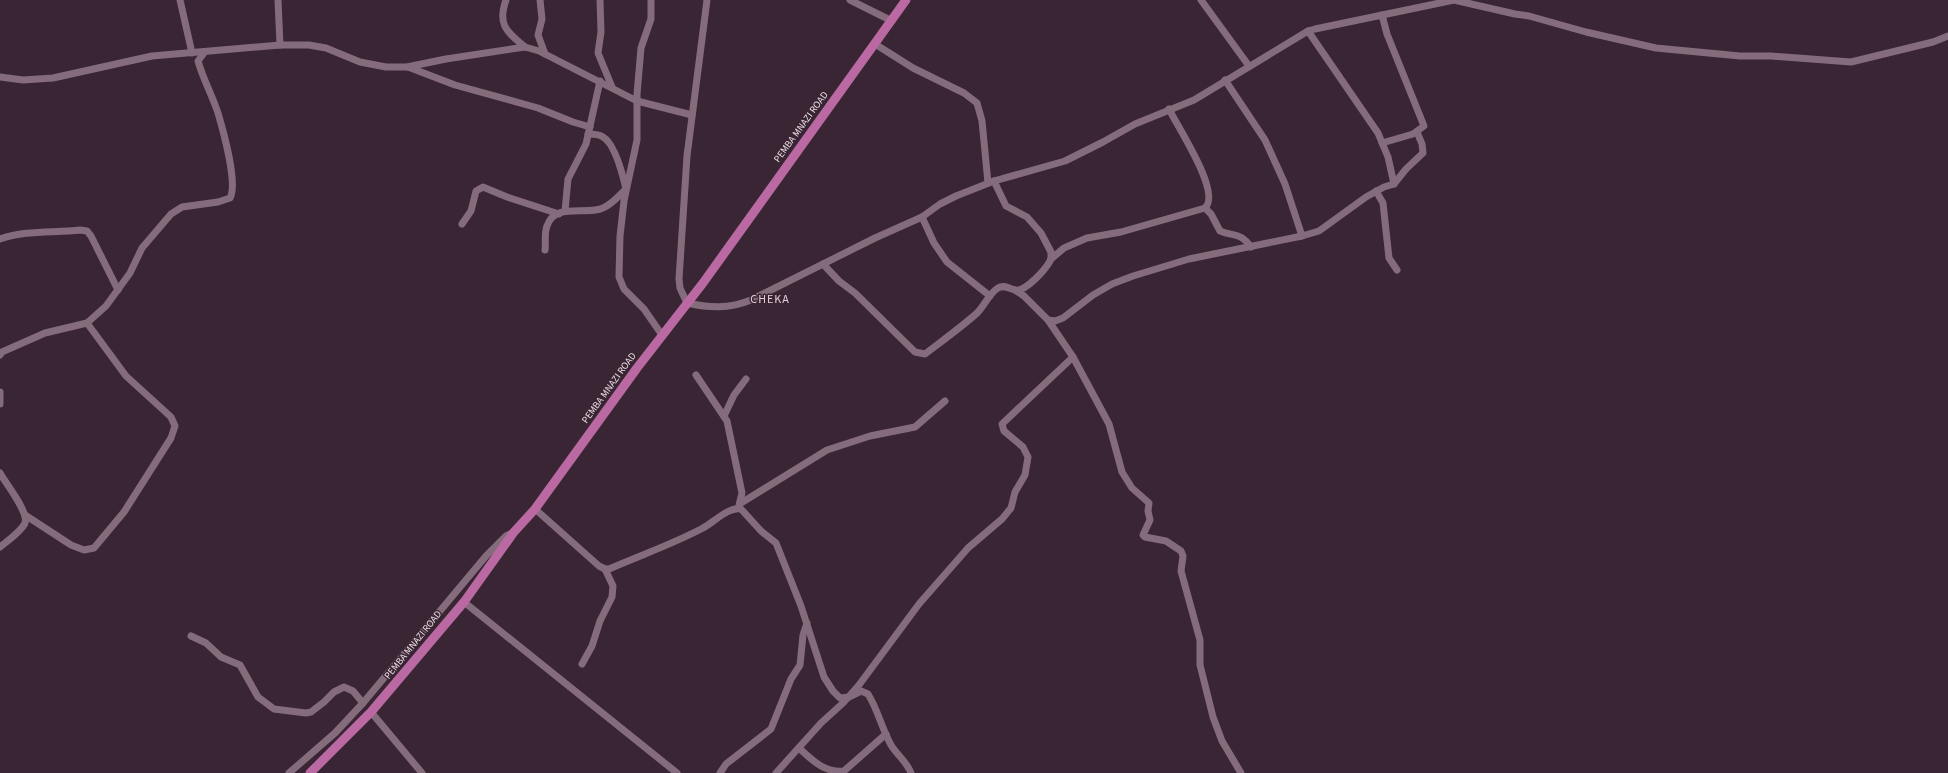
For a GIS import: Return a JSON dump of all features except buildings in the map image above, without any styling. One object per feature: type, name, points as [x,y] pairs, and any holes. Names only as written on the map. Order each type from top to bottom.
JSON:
[{"type":"main road","name":"PEMBA MNAZI ROAD","points":[[311,773],[371,712],[464,602],[514,532],[535,509],[687,303],[906,0]]},
{"type":"street","points":[[180,0],[192,53]]},
{"type":"street","points":[[278,0],[280,45]]},
{"type":"street","points":[[506,0],[502,15],[505,27],[525,47],[544,54],[612,87],[637,101],[692,115]]},
{"type":"street","points":[[540,0],[542,20],[538,35],[544,54]]},
{"type":"street","points":[[600,0],[601,32],[598,53],[612,87]]},
{"type":"street","points":[[651,0],[651,19],[642,48],[637,101],[637,140],[626,189],[620,245],[621,284],[644,309],[662,335]]},
{"type":"street","points":[[707,0],[687,156],[679,270],[680,288],[687,303],[718,308],[740,305],[875,238],[922,217],[947,200],[991,182],[1065,161],[1135,124],[1194,100],[1224,80],[1308,31],[1382,14],[1454,0],[1529,16],[1586,32],[1656,48],[1740,56],[1771,56],[1851,62],[1933,42],[1948,36]]},
{"type":"street","points":[[850,0],[892,21]]},
{"type":"street","points":[[1200,0],[1249,66]]},
{"type":"street","points":[[1382,14],[1387,34],[1424,126],[1417,132],[1382,144]]},
{"type":"street","points":[[1308,31],[1370,120],[1388,157],[1394,184]]},
{"type":"street","points":[[875,44],[913,68],[958,90],[977,102],[982,121],[991,182],[1006,206],[1027,217],[1041,233],[1051,252],[1049,264],[1022,290],[1015,290]]},
{"type":"street","points":[[0,77],[23,80],[53,78],[152,56],[204,53],[280,45],[318,46],[337,51],[360,62],[386,67],[408,67],[446,59],[525,47]]},
{"type":"street","points":[[1,353],[45,333],[87,323],[106,306],[130,273],[142,248],[171,214],[190,205],[223,201],[230,198],[233,184],[225,139],[217,112],[198,61],[204,53]]},
{"type":"street","points":[[408,67],[455,85],[533,106],[573,122],[600,135],[607,140],[622,171],[626,189]]},
{"type":"street","points":[[1224,80],[1265,140],[1285,184],[1302,236]]},
{"type":"street","points":[[545,250],[546,228],[550,219],[562,212],[568,179],[583,151],[600,81]]},
{"type":"street","points":[[1051,259],[1064,248],[1087,238],[1121,232],[1205,208],[1208,204],[1208,196],[1200,165],[1169,109]]},
{"type":"street","points":[[1048,320],[1055,321],[1063,318],[1093,295],[1112,284],[1133,276],[1189,259],[1302,236],[1326,226],[1376,191],[1394,184],[1406,169],[1423,153],[1422,144],[1417,132]]},
{"type":"street","points":[[462,224],[471,211],[476,191],[483,187],[508,198],[562,212],[585,211],[605,207],[626,189]]},
{"type":"street","points":[[1376,191],[1383,203],[1389,258],[1397,270]]},
{"type":"street","points":[[1205,208],[1211,214],[1220,231],[1238,234],[1245,238],[1252,247]]},
{"type":"street","points":[[922,217],[934,243],[947,262],[990,296]]},
{"type":"street","points":[[0,239],[9,235],[80,230],[87,231],[91,236],[118,290]]},
{"type":"street","points":[[823,264],[839,281],[854,293],[916,352],[921,354],[925,354],[977,313],[990,296],[998,288],[1004,286],[1015,290],[1024,296],[1048,320],[1073,357],[1109,424],[1122,472],[1132,488],[1149,503],[1148,511],[1150,520],[1143,535],[1145,537],[1166,541],[1182,551],[1183,556],[1181,571],[1200,640],[1200,665],[1213,717],[1222,741],[1241,773]]},
{"type":"street","points":[[0,473],[25,515],[71,545],[84,550],[94,548],[124,512],[171,438],[175,426],[171,417],[126,376],[87,323]]},
{"type":"street","points":[[776,773],[821,723],[849,697],[893,642],[919,604],[968,548],[1002,519],[1010,508],[1015,492],[1025,475],[1028,457],[1023,447],[1004,431],[1002,424],[1073,357]]},
{"type":"street","points":[[696,375],[724,416],[734,449],[742,493],[739,506]]},
{"type":"street","points":[[724,416],[734,395],[746,379]]},
{"type":"street","points":[[0,392],[0,404]]},
{"type":"street","points":[[605,569],[609,569],[672,543],[739,506],[827,450],[870,436],[915,427],[945,401]]},
{"type":"street","points":[[739,506],[761,531],[776,543],[791,576],[808,624],[824,677],[838,697],[849,697],[861,691],[868,694],[886,734],[897,754],[909,767],[912,773]]},
{"type":"street","points":[[535,509],[571,540],[585,555],[605,569],[613,586],[612,597],[600,621],[592,646],[582,664]]},
{"type":"street","points":[[0,547],[21,528],[25,520],[25,515]]},
{"type":"street","points":[[289,773],[335,733],[363,703],[486,556],[506,536],[514,532]]},
{"type":"street","points":[[464,602],[677,773]]},
{"type":"street","points":[[720,773],[731,759],[771,729],[791,679],[800,665],[803,635],[808,624]]},
{"type":"street","points":[[191,636],[206,643],[221,657],[240,665],[258,697],[274,709],[299,713],[312,712],[334,692],[344,687],[353,691],[363,703]]},
{"type":"street","points":[[371,712],[422,773]]},
{"type":"street","points":[[798,748],[823,768],[844,771],[886,734]]},
{"type":"district","name":"CHEKA","points":[[770,299]]}]
